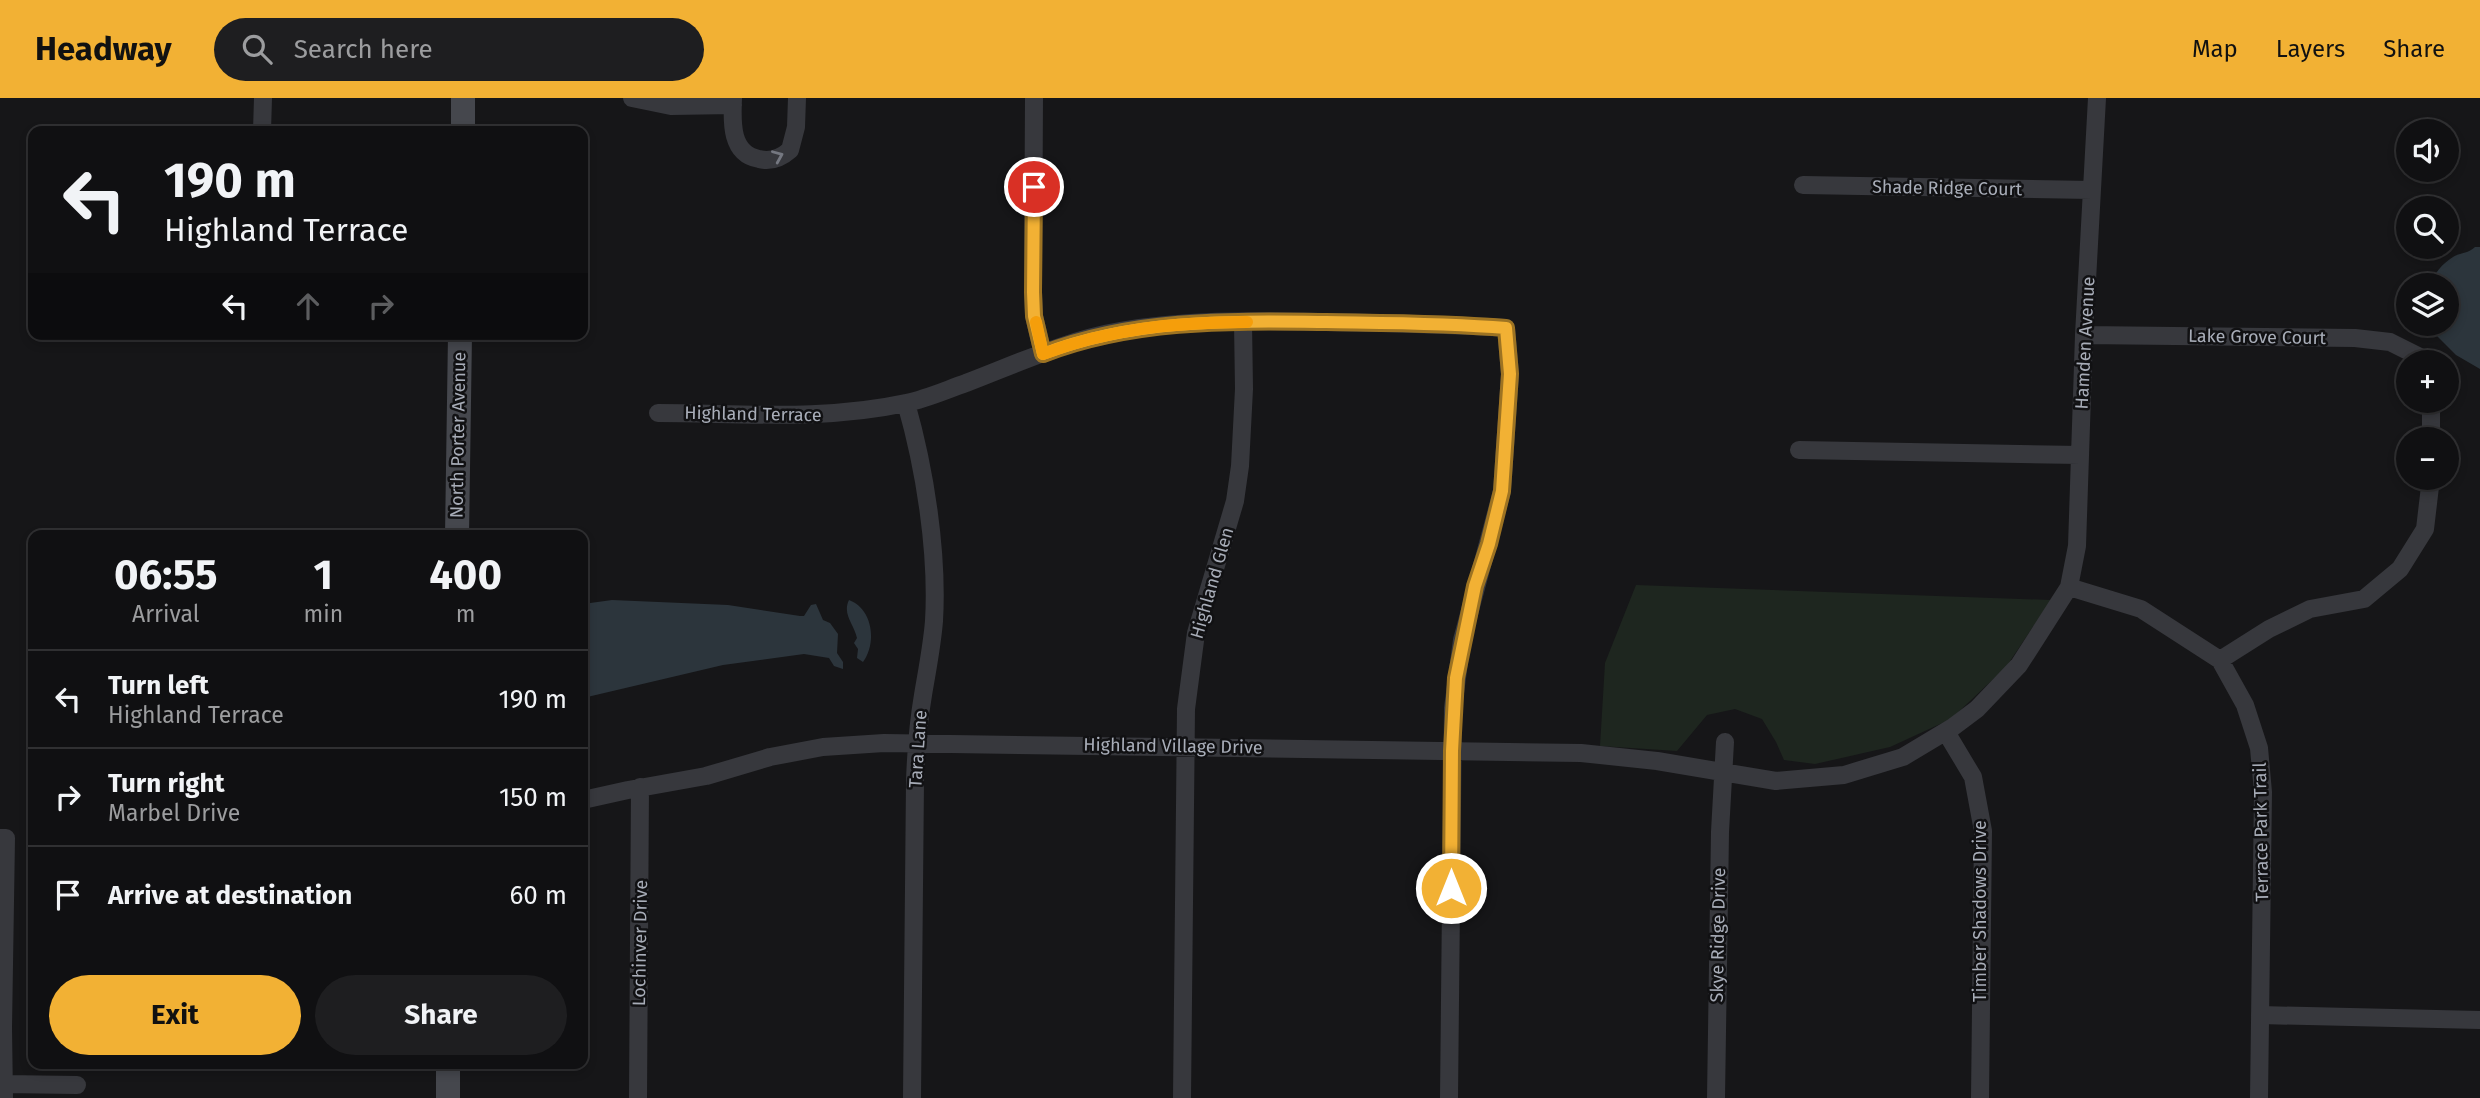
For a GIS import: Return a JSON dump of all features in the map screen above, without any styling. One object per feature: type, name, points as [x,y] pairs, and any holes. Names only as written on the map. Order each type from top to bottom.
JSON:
[{"type":"main road","points":[[463,98],[463,126]]},
{"type":"main road","name":"North Porter Avenue","points":[[457,530],[460,340]]},
{"type":"main road","points":[[448,1069],[448,1098]]},
{"type":"street","points":[[262,126],[263,98]]},
{"type":"street","points":[[632,98],[690,107],[733,102],[732,125],[737,142],[744,154],[763,160],[774,160],[790,150],[795,138],[797,98]]},
{"type":"street","points":[[1034,98],[1033,292],[1034,316],[1043,354]]},
{"type":"street","name":"Hamden Avenue","points":[[2069,587],[2077,546],[2084,335],[2097,98]]},
{"type":"street","name":"Shade Ridge Court","points":[[1803,185],[2092,190]]},
{"type":"street","name":"Highland Terrace","points":[[658,413],[800,416],[906,403],[1076,341],[1121,331],[1209,322],[1464,325],[1506,328],[1510,374],[1503,480],[1496,519],[1462,640],[1456,678],[1452,751]]},
{"type":"street","name":"Highland Glen","points":[[1182,1098],[1186,709],[1196,633],[1235,501],[1240,467],[1244,389],[1243,322]]},
{"type":"street","name":"Lake Grove Court","points":[[2084,335],[2355,338],[2390,342],[2406,350]]},
{"type":"street","name":"Tara Lane","points":[[906,403],[925,490],[935,598],[931,649],[917,743],[912,1098]]},
{"type":"street","points":[[1799,450],[2080,455]]},
{"type":"street","points":[[2220,660],[2269,629],[2310,609],[2364,599],[2400,569],[2426,529],[2430,490]]},
{"type":"street","name":"Highland Village Drive","points":[[588,799],[706,776],[770,757],[823,747],[917,743],[1611,755],[1776,781],[1844,775],[1903,757],[1946,732],[1977,709],[2019,665],[2069,587]]},
{"type":"street","name":"Terrace Park Trail","points":[[2069,587],[2141,609],[2220,660],[2245,705],[2259,748],[2263,792],[2259,1098]]},
{"type":"street","name":"Timber Shadows Drive","points":[[1946,732],[1973,778],[1983,831],[1980,1098]]},
{"type":"street","points":[[1723,772],[1724,742]]},
{"type":"street","points":[[1449,1098],[1452,751]]},
{"type":"street","name":"Skye Ridge Drive","points":[[1716,1098],[1723,772]]},
{"type":"street","name":"Highland Village Drive","points":[[588,786],[634,788]]},
{"type":"street","name":"Lochinver Drive","points":[[634,788],[638,1098]]},
{"type":"street","points":[[0,838],[6,838],[4,1091],[77,1085]]},
{"type":"street","points":[[2260,1015],[2480,1020]]},
{"type":"shaded area","points":[[2480,247],[2480,369],[2459,357],[2459,350],[2451,350],[2437,336],[2459,336],[2459,273],[2436,273],[2450,259],[2459,259],[2459,254]]},
{"type":"shaded area","points":[[1636,585],[2051,600],[2006,667],[1951,719],[1890,747],[1815,764],[1784,760],[1762,719],[1735,709],[1707,715],[1677,751],[1600,746],[1605,663]]},
{"type":"shaded area","points":[[612,600],[728,605],[800,616],[804,616],[811,605],[816,604],[823,620],[830,623],[838,634],[837,653],[843,662],[843,669],[834,666],[829,658],[804,654],[723,665],[588,697],[588,603]]},
{"type":"shaded area","points":[[849,600],[863,611],[870,627],[870,646],[863,662],[857,658],[858,649],[854,643],[856,633],[847,610]]},
{"type":"slow traffic","points":[[1036,322],[1043,354],[1076,341],[1121,331],[1209,322],[1247,322]]},
{"type":"route","points":[[1034,187],[1034,316],[1043,354],[1076,341],[1121,331],[1209,322],[1464,325],[1506,328],[1510,374],[1502,491],[1462,640],[1453,708],[1451,888]]}]
